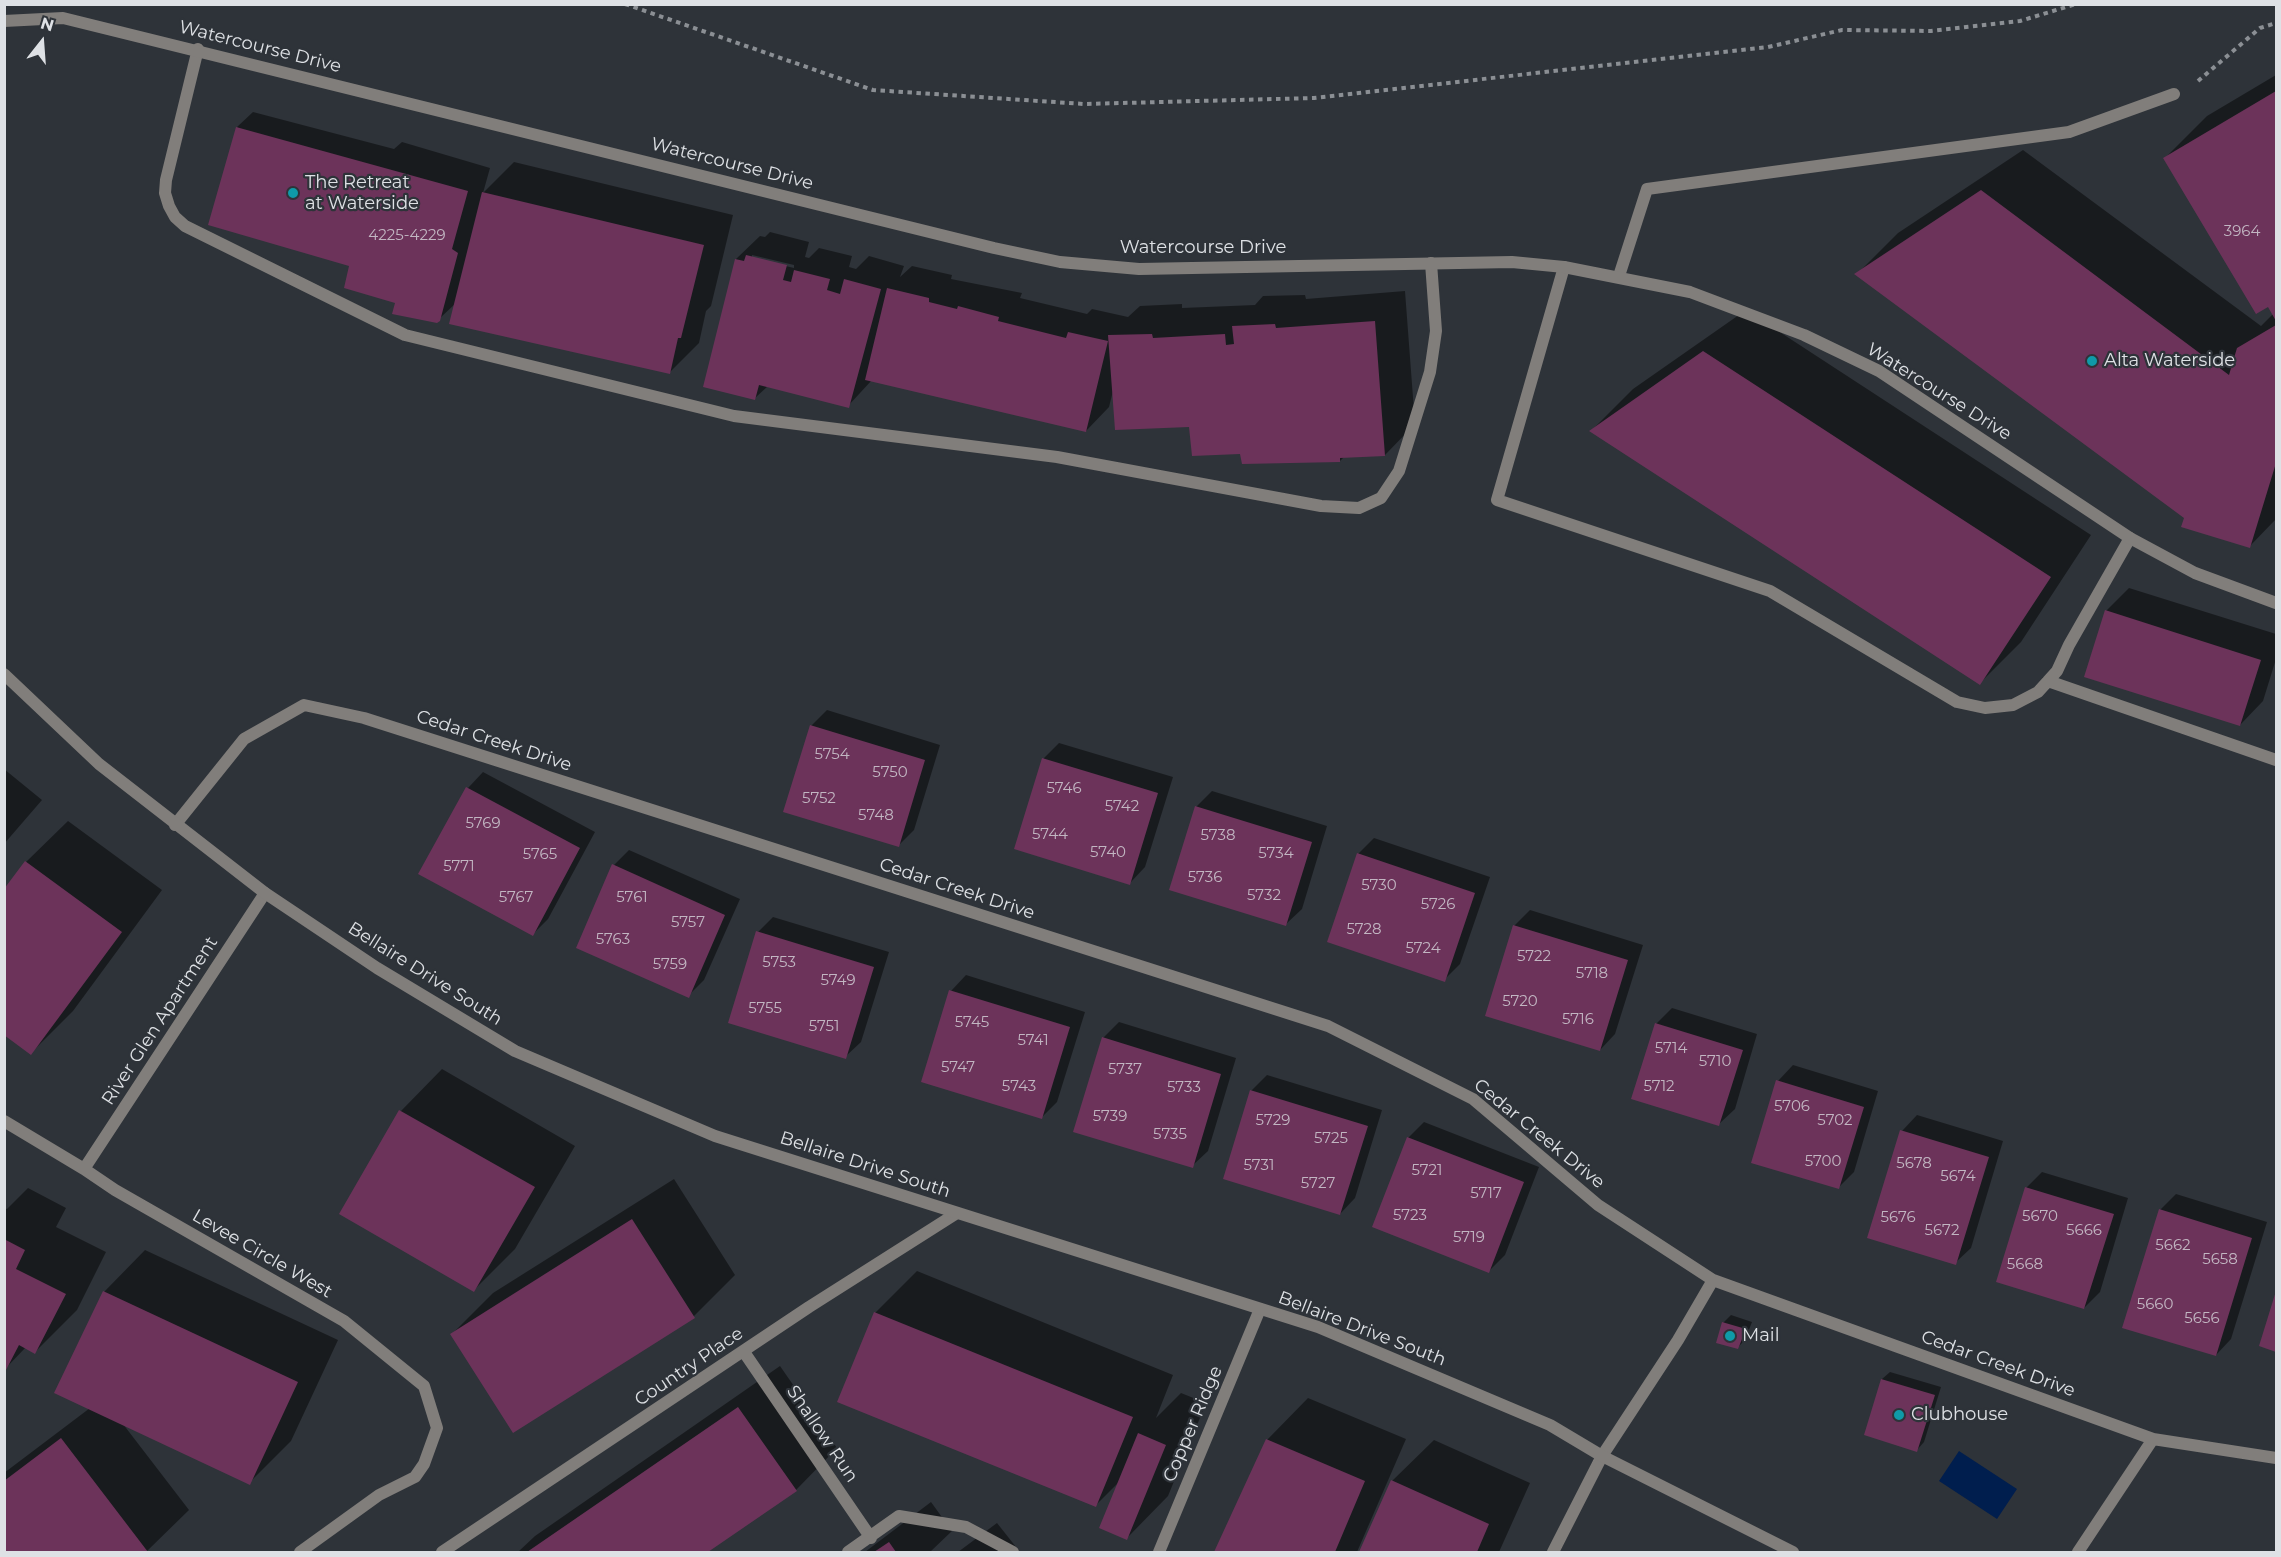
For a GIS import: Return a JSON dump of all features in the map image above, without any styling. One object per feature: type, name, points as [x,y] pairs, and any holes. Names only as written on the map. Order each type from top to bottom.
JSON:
[{"type":"street","name":"Watercourse Drive","points":[[4,21],[63,18],[198,49],[994,248],[1060,261],[1138,269],[1512,262],[1564,267],[1618,276],[1690,292],[1804,334],[1879,371],[2130,538],[2195,573],[2277,603]]},
{"type":"street","points":[[198,49],[166,180],[165,193],[175,217],[185,226],[405,335],[734,416],[1057,457],[1321,506],[1359,508],[1381,498],[1399,471],[1430,372],[1436,331],[1431,263]]},
{"type":"street","points":[[1618,276],[1647,189],[2069,132],[2174,94]]},
{"type":"street","points":[[1564,267],[1497,501],[1770,591],[1957,702],[1985,708],[2013,705],[2038,692],[2057,671],[2069,645],[2130,538]]},
{"type":"street","name":"Bellaire Drive South","points":[[4,674],[99,764],[175,825],[266,893],[377,968],[515,1051],[715,1136],[1318,1328],[1550,1425],[1602,1456],[1793,1552]]},
{"type":"street","points":[[2048,681],[2277,760]]},
{"type":"street","name":"Cedar Creek Drive","points":[[175,825],[244,739],[304,705],[364,718],[1328,1026],[1473,1099],[1598,1205],[1713,1280],[2153,1439],[2277,1458]]},
{"type":"street","name":"River Glen Apartment","points":[[84,1169],[266,893]]},
{"type":"street","name":"Levee Circle West","points":[[4,1121],[115,1190],[344,1321],[424,1386],[437,1428],[424,1464],[415,1477],[379,1495],[300,1552]]},
{"type":"street","name":"Country Place","points":[[442,1552],[957,1213]]},
{"type":"street","points":[[1553,1552],[1602,1456],[1678,1340],[1713,1280]]},
{"type":"street","name":"Copper Ridge","points":[[1159,1552],[1260,1309]]},
{"type":"street","name":"Shallow Run","points":[[744,1352],[871,1538]]},
{"type":"street","points":[[2078,1552],[2153,1439]]},
{"type":"street","points":[[848,1552],[871,1538],[899,1516],[966,1527],[1013,1552]]},
{"type":"path","points":[[625,4],[873,90],[1084,104],[1314,98],[1768,47],[1842,30],[1931,31],[2020,21],[2076,4]]},
{"type":"path","points":[[2174,94],[2202,79],[2260,28],[2277,23]]},
{"type":"water","points":[[1959,1451],[2017,1489],[1997,1519],[1939,1481]]},
{"type":"building","name":"Alta Waterside","points":[[2276,91],[2276,321],[2268,307],[2256,314],[2163,158]]},
{"type":"building","points":[[236,127],[468,191],[452,249],[458,253],[440,321],[437,323],[392,314],[395,303],[344,288],[349,266],[208,225]]},
{"type":"building","name":"Alta Waterside","points":[[1981,190],[2229,375],[2237,348],[2276,325],[2276,463],[2250,548],[2181,527],[2184,518],[1854,274]]},
{"type":"building","points":[[482,192],[704,245],[670,374],[449,324]]},
{"type":"building","points":[[746,255],[787,265],[783,280],[791,282],[794,270],[830,279],[827,290],[840,294],[844,279],[881,289],[849,408],[759,385],[755,400],[703,387],[735,259],[744,261]]},
{"type":"building","points":[[887,288],[929,298],[929,302],[957,309],[958,306],[999,317],[998,321],[1066,338],[1068,332],[1108,341],[1086,432],[865,380]]},
{"type":"building","points":[[1375,321],[1385,456],[1340,458],[1340,462],[1242,464],[1240,454],[1192,456],[1189,427],[1115,430],[1108,335],[1152,334],[1153,338],[1225,334],[1226,345],[1234,344],[1232,326],[1275,324],[1276,328]]},
{"type":"building","points":[[1703,351],[2051,577],[1980,685],[1589,431]]},
{"type":"building","points":[[2105,610],[2261,660],[2240,726],[2084,677]]},
{"type":"building","points":[[810,725],[925,760],[899,847],[783,812]]},
{"type":"building","points":[[1042,758],[1158,793],[1130,885],[1014,849]]},
{"type":"building","points":[[466,787],[580,848],[533,936],[418,874]]},
{"type":"building","points":[[1195,806],[1312,842],[1286,926],[1169,890]]},
{"type":"building","points":[[1357,853],[1475,893],[1445,982],[1327,942]]},
{"type":"building","points":[[25,861],[122,932],[31,1055],[4,1035],[4,889]]},
{"type":"building","points":[[612,864],[725,915],[689,998],[576,948]]},
{"type":"building","points":[[1513,925],[1628,960],[1600,1051],[1485,1016]]},
{"type":"building","points":[[756,931],[874,967],[846,1059],[728,1023]]},
{"type":"building","points":[[949,990],[1070,1027],[1042,1119],[921,1082]]},
{"type":"building","points":[[1655,1023],[1743,1050],[1719,1126],[1631,1099]]},
{"type":"building","points":[[1102,1037],[1221,1074],[1193,1168],[1073,1132]]},
{"type":"building","points":[[1776,1080],[1864,1107],[1839,1189],[1751,1163]]},
{"type":"building","points":[[1250,1090],[1368,1126],[1340,1215],[1223,1179]]},
{"type":"building","points":[[399,1110],[535,1187],[474,1292],[339,1214]]},
{"type":"building","points":[[1900,1130],[1989,1157],[1956,1265],[1867,1238]]},
{"type":"building","points":[[1407,1137],[1524,1182],[1489,1273],[1372,1227]]},
{"type":"building","points":[[2025,1187],[2114,1214],[2084,1309],[1996,1282]]},
{"type":"building","points":[[2159,1209],[2252,1238],[2216,1356],[2122,1328]]},
{"type":"building","points":[[632,1219],[695,1318],[513,1433],[450,1334]]},
{"type":"building","points":[[4,1239],[25,1250],[16,1269],[66,1294],[35,1354],[19,1345],[6,1370]]},
{"type":"building","points":[[103,1291],[298,1382],[250,1485],[54,1393]]},
{"type":"building","points":[[2276,1291],[2276,1352],[2259,1346]]},
{"type":"building","points":[[874,1312],[1133,1417],[1096,1507],[837,1402]]},
{"type":"building","name":"Mail","points":[[1722,1322],[1746,1329],[1738,1349],[1716,1343]]},
{"type":"building","name":"Clubhouse","points":[[1881,1379],[1935,1395],[1917,1452],[1864,1435]]},
{"type":"building","points":[[738,1407],[797,1491],[708,1552],[527,1552]]},
{"type":"building","points":[[1138,1433],[1166,1445],[1127,1540],[1099,1528]]},
{"type":"building","points":[[61,1438],[148,1552],[4,1552],[4,1481]]},
{"type":"building","points":[[1266,1439],[1365,1481],[1335,1552],[1214,1552]]},
{"type":"building","points":[[1391,1480],[1489,1524],[1477,1552],[1359,1552]]},
{"type":"building","points":[[889,1542],[896,1552],[874,1552]]},
{"type":"place","name":"The Retreat at Waterside","points":[[293,193]]},
{"type":"place","name":"Alta Waterside","points":[[2092,361]]},
{"type":"place","name":"Mail","points":[[1730,1336]]},
{"type":"place","name":"Clubhouse","points":[[1899,1415]]}]
